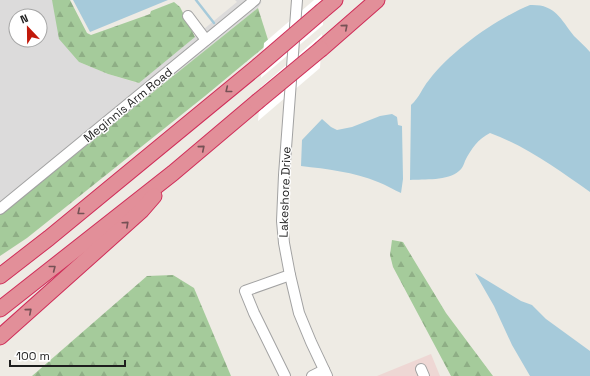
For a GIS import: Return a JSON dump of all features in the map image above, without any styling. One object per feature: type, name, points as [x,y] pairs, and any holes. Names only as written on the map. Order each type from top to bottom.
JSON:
[{"type":"highway","points":[[0,276],[49,238],[258,66],[335,0]]},
{"type":"highway","points":[[0,309],[172,173],[321,49],[377,0]]},
{"type":"highway","points":[[0,337],[141,211],[172,173]]},
{"type":"highway","points":[[0,264],[49,238]]},
{"type":"street","name":"Meginnis Arm Road","points":[[0,209],[255,0]]},
{"type":"street","name":"Lakeshore Drive","points":[[295,2],[282,197],[284,243],[299,313],[310,342],[325,373]]},
{"type":"street","points":[[188,16],[206,40]]},
{"type":"street","points":[[285,376],[254,313],[245,291],[290,275]]},
{"type":"street","points":[[312,376],[325,373]]},
{"type":"shaded area","points":[[0,0],[52,0],[79,62],[108,74],[138,83],[237,2],[235,0],[249,0],[0,204]]},
{"type":"shaded area","points":[[262,1],[258,8],[0,215]]},
{"type":"shaded area","points":[[431,354],[440,376],[377,376]]},
{"type":"green space","points":[[52,0],[70,0],[87,33],[91,35],[150,14],[151,11],[174,2],[180,7],[195,37],[139,83],[108,74],[79,62],[59,39]]},
{"type":"green space","points":[[258,8],[269,43],[27,238],[0,256],[0,215]]},
{"type":"green space","points":[[392,240],[403,242],[446,313],[493,376],[451,376],[393,267],[390,255]]},
{"type":"green space","points":[[173,275],[194,288],[231,376],[32,376],[147,276]]},
{"type":"water","points":[[73,0],[168,0],[90,32]]},
{"type":"water","points":[[530,5],[545,7],[556,13],[574,36],[590,52],[590,192],[529,152],[490,133],[475,145],[461,169],[454,174],[436,179],[410,180],[411,105],[417,99],[438,69],[462,47],[489,27]]},
{"type":"water","points":[[392,114],[397,117],[398,125],[402,126],[403,179],[401,193],[381,183],[350,173],[301,166],[302,140],[322,119],[337,130],[352,127],[380,116]]},
{"type":"water","points":[[475,273],[521,301],[532,305],[546,319],[590,351],[590,376],[530,376],[512,345],[494,306]]},
{"type":"pier","points":[[314,0],[324,0],[323,25],[261,78],[264,43]]},
{"type":"pier","points":[[322,34],[320,68],[258,121],[261,87]]},
{"type":"waterway","points":[[196,0],[214,23]]}]
